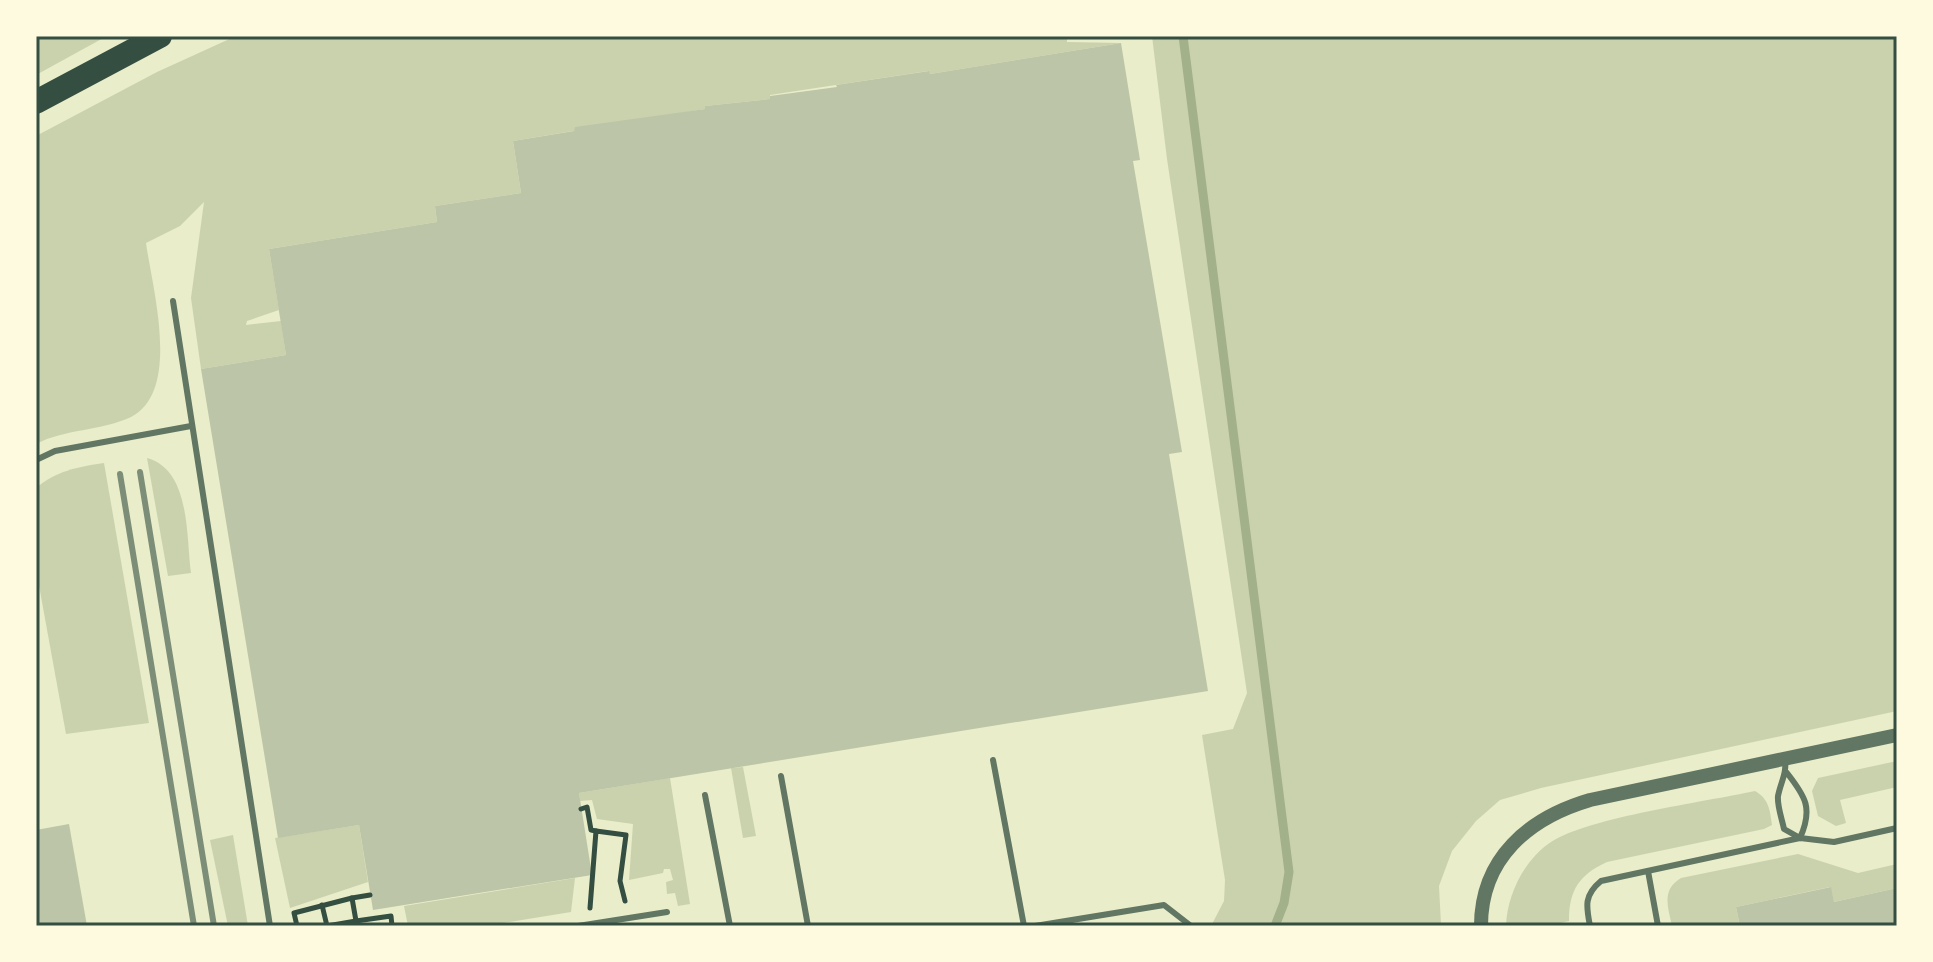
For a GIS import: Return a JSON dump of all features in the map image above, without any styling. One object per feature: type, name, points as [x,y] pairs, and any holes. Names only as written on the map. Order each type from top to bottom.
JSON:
[{"type":"highway","points":[[36,102],[160,36]]},
{"type":"street","points":[[1481,926],[1487,883],[1502,855],[1517,837],[1550,813],[1590,800],[1786,766],[1897,735]]},
{"type":"lane","points":[[173,301],[270,926]]},
{"type":"lane","points":[[36,460],[55,451],[191,426]]},
{"type":"lane","points":[[993,760],[1024,926]]},
{"type":"lane","points":[[1786,766],[1778,798],[1782,821],[1784,829],[1800,838]]},
{"type":"lane","points":[[1786,766],[1803,794],[1806,807],[1808,820],[1800,838]]},
{"type":"lane","points":[[781,776],[808,926]]},
{"type":"lane","points":[[705,795],[730,926]]},
{"type":"lane","points":[[1590,926],[1586,905],[1592,888],[1601,881],[1800,838],[1834,842],[1897,828]]},
{"type":"lane","points":[[1648,871],[1658,926]]},
{"type":"lane","points":[[1035,926],[1164,905],[1191,926]]},
{"type":"lane","points":[[578,926],[667,912]]},
{"type":"path","points":[[581,809],[587,807],[591,830],[626,835],[620,881]]},
{"type":"path","points":[[590,909],[596,831]]},
{"type":"path","points":[[297,926],[294,913],[370,895]]},
{"type":"path","points":[[352,898],[356,921]]},
{"type":"path","points":[[322,905],[327,926],[391,916]]},
{"type":"path","points":[[389,908],[392,926]]},
{"type":"green space","points":[[36,36],[107,36],[36,75]]},
{"type":"green space","points":[[236,36],[1067,36],[1067,42],[1121,43],[930,74],[928,71],[770,95],[770,99],[705,106],[705,109],[513,141],[521,193],[435,206],[437,222],[269,249],[279,310],[247,321],[246,325],[281,321],[286,355],[201,369],[191,298],[204,202],[180,226],[146,243],[160,337],[156,385],[147,404],[119,422],[58,435],[36,444],[36,136],[157,72]]},
{"type":"green space","points":[[1152,36],[1897,36],[1897,711],[1541,788],[1500,800],[1476,821],[1452,851],[1439,886],[1441,925],[1211,926],[1224,901],[1225,880],[1202,735],[1233,729],[1247,693],[1167,159]]},
{"type":"green space","points":[[147,458],[161,465],[172,476],[179,490],[184,506],[191,573],[168,576]]},
{"type":"green space","points":[[104,463],[149,723],[66,734],[36,569],[36,488],[51,477],[67,471]]},
{"type":"green space","points":[[1897,761],[1897,787],[1840,800],[1846,823],[1836,826],[1818,816],[1812,791],[1818,778]]},
{"type":"green space","points":[[743,767],[756,836],[743,838],[731,768]]},
{"type":"green space","points":[[670,778],[690,904],[678,906],[675,893],[667,894],[666,882],[673,880],[670,869],[629,880],[633,824],[597,819],[592,800],[580,801],[579,793]]},
{"type":"green space","points":[[1755,791],[1766,801],[1772,825],[1607,862],[1589,872],[1578,885],[1571,901],[1569,921],[1548,926],[1506,926],[1510,902],[1519,879],[1533,858],[1551,842],[1592,825],[1620,818]]},
{"type":"green space","points":[[359,825],[368,882],[290,908],[275,838]]},
{"type":"green space","points":[[233,835],[248,926],[228,926],[210,840]]},
{"type":"green space","points":[[1798,854],[1858,873],[1897,864],[1897,888],[1834,902],[1830,887],[1736,907],[1740,926],[1672,926],[1668,893],[1681,878]]},
{"type":"green space","points":[[575,878],[571,912],[484,926],[408,926],[404,906]]},
{"type":"building","points":[[1121,43],[1140,160],[1133,161],[1182,452],[1169,454],[1208,691],[579,793],[592,875],[373,910],[359,825],[278,838],[201,369],[286,355],[269,249],[437,222],[435,206],[521,193],[513,141],[574,131],[575,127],[705,109],[705,106],[770,99],[770,96],[836,85],[929,71],[930,74]]},
{"type":"building","points":[[69,824],[87,926],[36,926],[36,830]]},
{"type":"building","points":[[1831,887],[1834,902],[1897,888],[1897,926],[1740,926],[1736,907]]},
{"type":"waterway","points":[[1183,36],[1289,872],[1284,903],[1275,926]]},
{"type":"railway","points":[[140,472],[214,926]]},
{"type":"railway","points":[[120,474],[194,926]]}]
